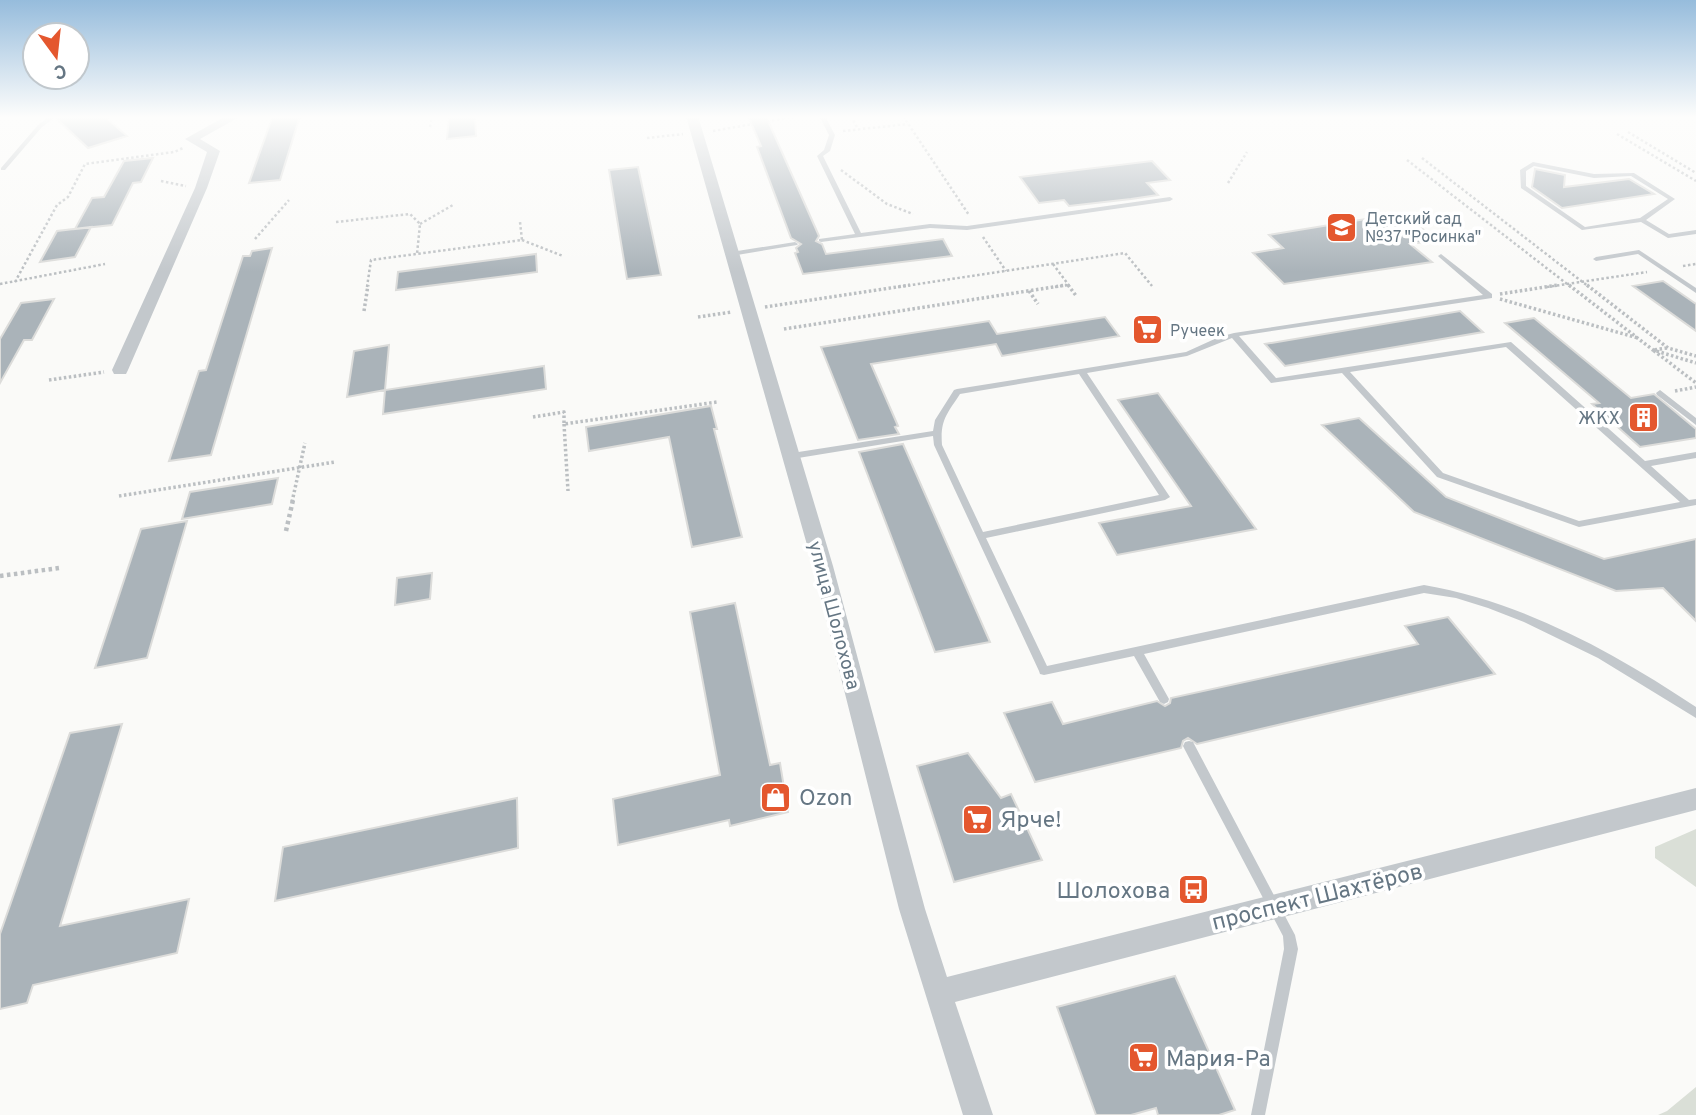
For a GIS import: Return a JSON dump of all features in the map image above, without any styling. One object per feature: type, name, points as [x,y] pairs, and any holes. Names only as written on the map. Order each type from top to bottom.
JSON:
[{"type":"street","points":[[120,370],[208,168]]},
{"type":"street","name":"улица Шолохова","points":[[707,168],[792,456],[912,909],[978,1115]]},
{"type":"street","name":"проспект Шахтёров","points":[[938,993],[1696,799]]},
{"type":"lane","points":[[826,168],[859,235]]},
{"type":"lane","points":[[1526,168],[1523,170],[1523,187],[1584,229],[1642,220],[1672,199],[1632,174],[1594,176],[1554,168]]},
{"type":"lane","points":[[821,240],[940,225],[957,228],[976,226],[1170,199]]},
{"type":"lane","points":[[1642,220],[1668,236],[1696,232]]},
{"type":"lane","points":[[731,254],[795,244]]},
{"type":"lane","points":[[1597,259],[1639,252],[1696,291]]},
{"type":"lane","points":[[1441,256],[1489,296]]},
{"type":"lane","points":[[1489,296],[1234,335],[1217,339],[1202,349],[1187,354],[957,393],[939,421],[938,445],[1044,671],[1424,589],[1451,592],[1507,611],[1569,639],[1696,713]]},
{"type":"lane","points":[[1234,335],[1274,381],[1508,344],[1692,503]]},
{"type":"lane","points":[[1344,370],[1440,475],[1579,524],[1692,503]]},
{"type":"lane","points":[[981,536],[1166,498],[1082,372]]},
{"type":"lane","points":[[1660,393],[1696,422]]},
{"type":"lane","points":[[792,456],[937,433]]},
{"type":"lane","points":[[1644,464],[1696,455]]},
{"type":"lane","points":[[1137,651],[1164,699]]},
{"type":"lane","points":[[1189,746],[1289,935],[1291,948],[1258,1115]]},
{"type":"path","points":[[15,282],[57,205],[68,197],[83,168]]},
{"type":"path","points":[[835,168],[852,176],[887,204],[940,225]]},
{"type":"path","points":[[937,168],[1006,271]]},
{"type":"path","points":[[1228,183],[1237,168]]},
{"type":"path","points":[[1418,168],[1696,383]]},
{"type":"path","points":[[1435,168],[1668,348],[1696,356]]},
{"type":"path","points":[[1674,168],[1696,181]]},
{"type":"path","points":[[1682,173],[1694,172]]},
{"type":"path","points":[[1435,181],[1450,179]]},
{"type":"path","points":[[161,181],[201,188]]},
{"type":"path","points":[[255,239],[289,200]]},
{"type":"path","points":[[1465,204],[1480,202]]},
{"type":"path","points":[[420,224],[453,205]]},
{"type":"path","points":[[336,222],[410,214],[420,224]]},
{"type":"path","points":[[520,222],[522,240]]},
{"type":"path","points":[[417,254],[420,224]]},
{"type":"path","points":[[1497,229],[1512,227]]},
{"type":"path","points":[[365,312],[370,260],[522,240],[563,256]]},
{"type":"path","points":[[1530,254],[1544,252]]},
{"type":"path","points":[[698,317],[1125,253],[1152,286]]},
{"type":"path","points":[[0,285],[105,264]]},
{"type":"path","points":[[1053,264],[1077,297]]},
{"type":"path","points":[[1489,296],[1696,264]]},
{"type":"path","points":[[784,329],[1068,285]]},
{"type":"path","points":[[1029,291],[1038,303]]},
{"type":"path","points":[[1489,296],[1638,338]]},
{"type":"path","points":[[1653,350],[1668,348]]},
{"type":"path","points":[[1653,350],[1696,363]]},
{"type":"path","points":[[49,380],[120,370]]},
{"type":"path","points":[[564,424],[717,402]]},
{"type":"path","points":[[534,416],[564,412],[568,491]]},
{"type":"path","points":[[286,531],[305,443]]},
{"type":"path","points":[[119,496],[335,463]]},
{"type":"path","points":[[0,576],[59,568]]},
{"type":"shaded area","points":[[1696,829],[1696,887],[1655,858],[1655,847]]},
{"type":"shaded area","points":[[1696,1087],[1696,1115],[1658,1115],[1667,1111]]},
{"type":"building","points":[[120,168],[148,168],[141,182],[133,183],[112,225],[75,229],[92,198],[104,197]]},
{"type":"building","points":[[254,168],[284,168],[280,180],[249,183]]},
{"type":"building","points":[[638,168],[661,275],[627,279],[609,170]]},
{"type":"building","points":[[765,168],[789,168],[819,236],[816,241],[822,244],[826,254],[943,239],[952,256],[803,274],[795,253],[801,244],[791,238]]},
{"type":"building","points":[[1094,168],[1159,168],[1170,180],[1147,183],[1158,195],[1069,206],[1064,200],[1039,203],[1020,177]]},
{"type":"building","points":[[1535,169],[1565,175],[1564,187],[1629,179],[1654,194],[1562,208],[1532,187]]},
{"type":"building","points":[[1402,213],[1437,240],[1410,244],[1432,262],[1284,284],[1253,253],[1283,248],[1269,235]]},
{"type":"building","points":[[91,227],[75,257],[40,262],[57,231]]},
{"type":"building","points":[[272,248],[211,455],[169,461],[199,371],[206,370],[243,256],[250,256],[252,251]]},
{"type":"building","points":[[536,254],[537,272],[396,290],[398,272]]},
{"type":"building","points":[[1663,281],[1696,304],[1696,331],[1633,286]]},
{"type":"building","points":[[54,299],[32,340],[24,340],[0,383],[0,339],[21,303]]},
{"type":"building","points":[[1460,311],[1483,332],[1285,366],[1265,344]]},
{"type":"building","points":[[1105,317],[1119,336],[1002,356],[996,344],[871,364],[899,434],[858,440],[821,347],[989,321],[997,334]]},
{"type":"building","points":[[1534,318],[1631,398],[1654,394],[1696,429],[1696,438],[1640,447],[1592,404],[1599,403],[1505,323]]},
{"type":"building","points":[[389,345],[385,390],[347,397],[354,351]]},
{"type":"building","points":[[544,366],[546,389],[383,414],[385,390]]},
{"type":"building","points":[[1158,393],[1256,529],[1117,555],[1099,523],[1191,506],[1118,400]]},
{"type":"building","points":[[711,406],[717,429],[714,429],[742,537],[692,547],[669,437],[589,451],[586,427]]},
{"type":"building","points":[[1359,418],[1446,497],[1604,559],[1696,539],[1696,621],[1663,588],[1616,591],[1414,512],[1322,425]]},
{"type":"building","points":[[903,444],[990,642],[935,652],[859,452]]},
{"type":"building","points":[[278,478],[272,504],[182,519],[190,492]]},
{"type":"building","points":[[187,521],[147,658],[95,668],[141,529]]},
{"type":"building","points":[[432,573],[430,599],[395,605],[397,578]]},
{"type":"building","points":[[735,603],[770,765],[780,763],[788,812],[730,826],[729,820],[618,845],[613,799],[720,775],[690,612]]},
{"type":"building","points":[[1448,617],[1495,674],[1197,744],[1188,738],[1183,741],[1181,748],[1035,782],[1004,713],[1052,702],[1063,724],[1157,701],[1165,706],[1170,703],[1171,698],[1418,644],[1405,626]]},
{"type":"building","points":[[122,724],[60,926],[189,899],[177,953],[33,985],[27,1003],[0,1009],[0,934],[70,733]]},
{"type":"building","points":[[968,753],[1001,798],[1011,794],[1042,860],[954,882],[917,766]]},
{"type":"building","points":[[517,798],[518,848],[275,901],[283,847]]},
{"type":"building","name":"Мария-Ра","points":[[1175,976],[1235,1110],[1219,1115],[1158,1115],[1156,1108],[1131,1115],[1096,1115],[1057,1007]]},
{"type":"place","name":"Детский сад №37 \"Росинка\"","points":[[1342,227]]},
{"type":"place","name":"Ручеек","points":[[1147,330]]},
{"type":"place","name":"ЖКХ","points":[[1643,417]]},
{"type":"place","name":"Ozon","points":[[776,797]]},
{"type":"place","name":"Ярче!","points":[[977,819]]},
{"type":"place","name":"Шолохова","points":[[1193,890]]},
{"type":"place","name":"Мария-Ра","points":[[1143,1058]]}]
